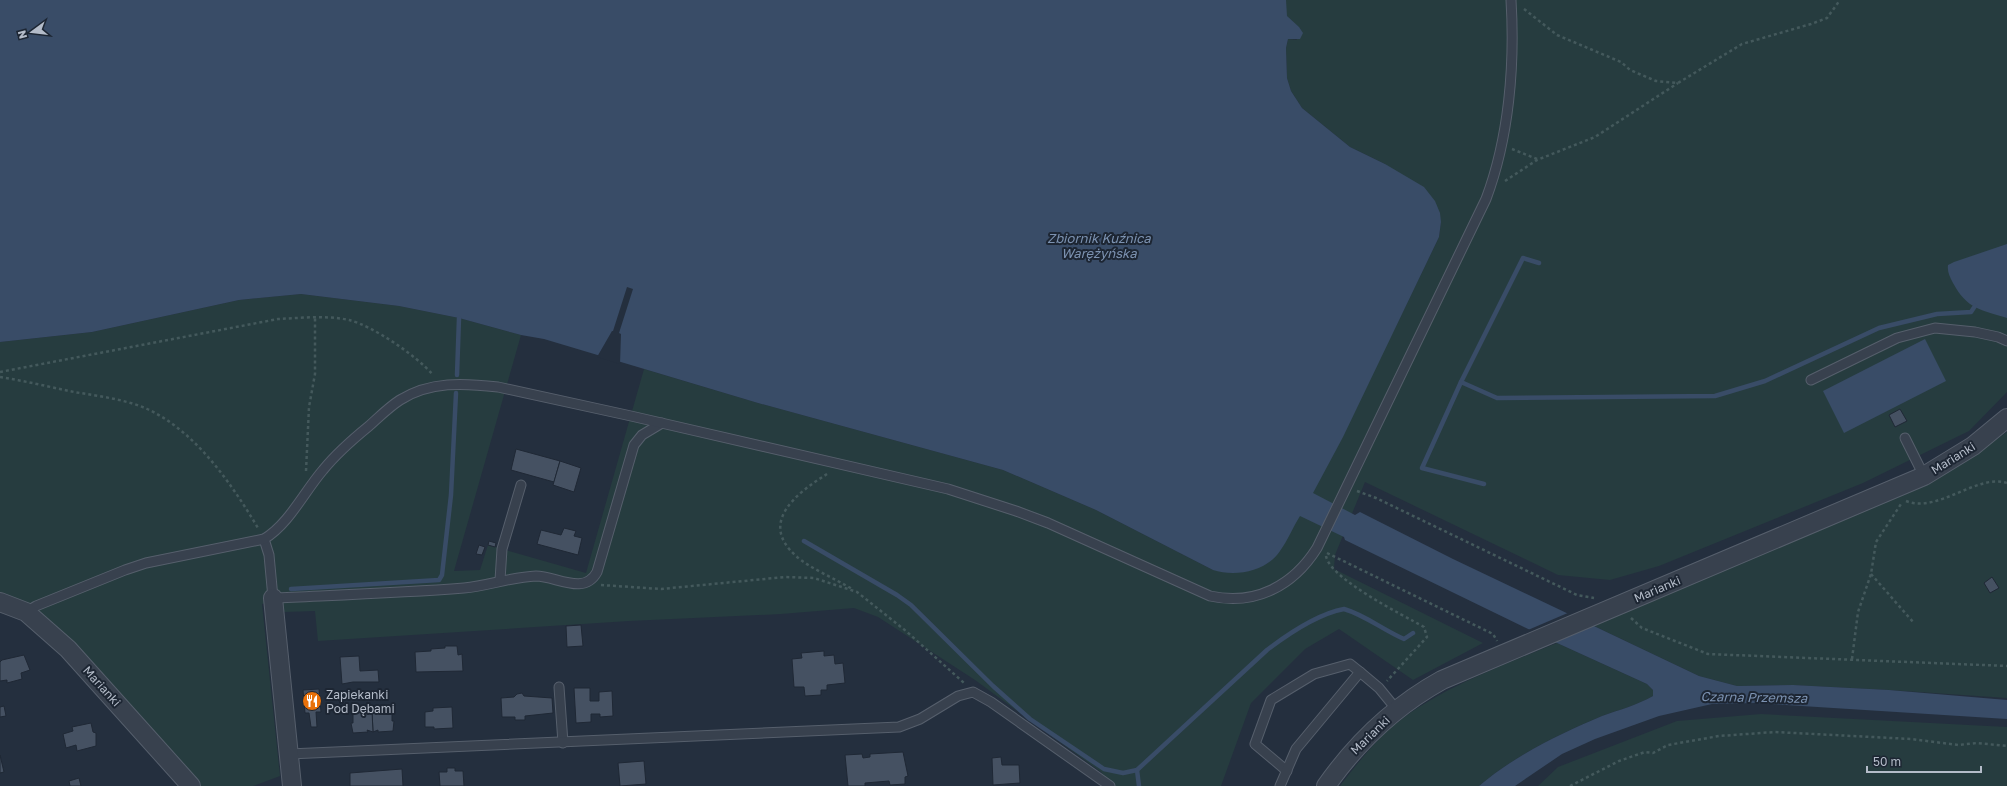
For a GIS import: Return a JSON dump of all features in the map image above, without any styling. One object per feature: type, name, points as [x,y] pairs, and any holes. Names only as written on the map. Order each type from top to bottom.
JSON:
[{"type":"street","name":"Marianki","points":[[1326,786],[1360,744],[1397,710],[1422,692],[1453,675],[1924,476],[1973,446],[2007,418]]},
{"type":"street","points":[[273,598],[292,786]]},
{"type":"street","name":"Marianki","points":[[0,602],[26,612],[68,649],[191,786]]},
{"type":"lane","points":[[26,612],[36,606],[141,565],[264,539],[274,532],[323,469],[358,435],[399,401],[417,391],[442,385],[473,384],[498,387],[931,484],[1016,511],[1101,546],[1192,589],[1220,598],[1248,598],[1274,590],[1298,573],[1317,548],[1491,186],[1501,144],[1512,73],[1514,2]]},
{"type":"lane","points":[[1811,380],[1897,338],[1934,328],[1975,332],[1998,337],[2007,341]]},
{"type":"lane","points":[[264,539],[269,555],[273,598],[466,588],[500,580],[537,576],[577,584],[587,582],[597,572],[634,445],[642,434],[662,423]]},
{"type":"lane","points":[[1905,438],[1924,476]]},
{"type":"lane","points":[[500,580],[502,549],[521,485]]},
{"type":"lane","points":[[1287,771],[1255,744],[1272,700],[1314,674],[1350,664],[1379,688],[1397,710]]},
{"type":"lane","points":[[1280,786],[1296,749],[1360,672]]},
{"type":"lane","points":[[559,687],[563,742]]},
{"type":"lane","points":[[289,754],[899,727],[920,719],[958,696],[973,692],[991,702],[1110,786]]},
{"type":"path","points":[[1491,186],[1497,187],[1537,160],[1595,137],[1678,83],[1742,44],[1811,24],[1826,18],[1840,0]]},
{"type":"path","points":[[1514,2],[1557,35],[1621,62],[1630,70],[1656,81],[1678,83]]},
{"type":"path","points":[[1501,144],[1537,160]]},
{"type":"path","points":[[0,372],[278,319],[315,318],[349,320],[387,338],[429,370],[442,385]]},
{"type":"path","points":[[307,491],[309,407],[315,374],[315,318]]},
{"type":"path","points":[[0,376],[121,401],[154,413],[194,444],[222,474],[245,506],[264,539]]},
{"type":"path","points":[[842,464],[809,485],[790,504],[780,518],[779,528],[788,547],[797,557],[857,592],[906,631],[973,692]]},
{"type":"path","points":[[1852,659],[1858,612],[1870,574],[1876,542],[1903,500],[1913,504],[1939,500],[1991,480],[2007,483]]},
{"type":"path","points":[[1345,491],[1376,498],[1577,595],[1600,598]]},
{"type":"path","points":[[1317,548],[1493,634],[1499,645]]},
{"type":"path","points":[[1327,553],[1326,558],[1338,575],[1362,592],[1424,627],[1427,637],[1379,688]]},
{"type":"path","points":[[1870,574],[1914,624]]},
{"type":"path","points":[[587,582],[597,585],[661,589],[785,577],[814,578],[857,592]]},
{"type":"path","points":[[1623,603],[1633,621],[1642,628],[1708,654],[2007,666]]},
{"type":"path","points":[[1570,786],[1619,761],[1645,752],[1653,752],[1668,745],[1719,736],[1775,732],[1911,739],[1958,745],[1977,743],[2007,746]]},
{"type":"green space","points":[[1286,0],[2007,0],[2007,392],[1969,431],[1863,483],[1659,566],[1610,580],[1558,575],[1365,482],[1335,555],[1334,569],[1483,643],[1413,680],[1339,629],[1305,649],[1251,703],[1221,786],[1112,786],[1101,772],[975,680],[878,617],[854,608],[781,614],[629,621],[318,641],[315,611],[284,612],[279,602],[262,604],[280,776],[253,786],[201,786],[100,677],[0,595],[0,342],[92,332],[239,300],[301,294],[399,306],[459,318],[521,335],[454,571],[480,570],[488,545],[586,573],[644,369],[758,403],[1003,470],[1096,510],[1213,570],[1251,570],[1268,563],[1396,326],[1439,237],[1441,222],[1385,164],[1350,147],[1302,108],[1291,91],[1287,78],[1286,48],[1288,39],[1297,40],[1286,14]]},
{"type":"green space","points":[[2007,432],[2007,698],[1793,685],[1737,686],[1699,676],[1594,626],[1641,603],[1959,465]]},
{"type":"green space","points":[[1557,643],[1647,684],[1653,690],[1653,696],[1634,705],[1602,716],[1553,738],[1522,755],[1479,786],[1340,786],[1379,739],[1417,708],[1463,683]]},
{"type":"green space","points":[[1761,714],[2007,727],[2007,786],[1538,786],[1558,767],[1677,721]]},
{"type":"water","name":"Zbiornik Kuźnica Warężyńska","points":[[0,0],[1286,0],[1287,16],[1303,33],[1300,39],[1288,39],[1286,48],[1287,78],[1291,91],[1302,108],[1350,147],[1385,164],[1424,187],[1435,201],[1440,213],[1441,222],[1439,237],[1343,437],[1313,493],[1355,515],[1360,512],[1453,559],[1699,676],[1737,686],[1793,685],[1889,690],[2007,700],[2007,719],[1755,703],[1712,704],[1659,716],[1595,739],[1562,754],[1515,786],[1479,786],[1507,765],[1538,746],[1602,716],[1647,699],[1653,696],[1653,690],[1647,684],[1557,643],[1345,540],[1344,537],[1300,516],[1280,551],[1267,564],[1250,571],[1240,573],[1213,570],[1096,510],[1003,470],[758,403],[544,339],[521,335],[459,318],[399,306],[301,294],[239,300],[92,332],[0,342]]},
{"type":"water","points":[[2007,244],[2007,318],[1982,310],[1969,303],[1958,292],[1953,283],[1949,274],[1948,265]]},
{"type":"water","points":[[1925,339],[1946,381],[1844,433],[1823,391]]},
{"type":"pier","points":[[627,287],[633,289],[619,333],[621,334],[620,364],[597,357],[613,331]]},
{"type":"pier","points":[[1570,612],[1596,625],[1553,643],[1528,630]]},
{"type":"building","points":[[1900,409],[1907,421],[1895,427],[1889,415]]},
{"type":"building","points":[[516,449],[560,461],[554,482],[511,470]]},
{"type":"building","points":[[560,461],[581,468],[574,492],[553,485]]},
{"type":"building","points":[[564,528],[576,531],[574,536],[582,538],[578,555],[537,544],[541,530],[561,535]]},
{"type":"building","points":[[489,541],[496,543],[495,547],[488,545]]},
{"type":"building","points":[[479,545],[485,547],[482,555],[476,554]]},
{"type":"building","points":[[1992,577],[1999,588],[1990,593],[1984,583]]},
{"type":"building","points":[[581,625],[583,646],[567,647],[566,626]]},
{"type":"building","points":[[445,646],[457,646],[458,655],[462,654],[463,671],[416,672],[415,652],[431,651],[431,649],[445,648]]},
{"type":"building","points":[[824,651],[824,656],[834,655],[835,664],[843,663],[845,683],[827,685],[827,690],[821,690],[821,695],[805,696],[804,687],[794,687],[792,659],[802,658],[801,653]]},
{"type":"building","points":[[24,655],[30,670],[21,673],[22,679],[7,683],[7,680],[0,681],[0,662],[2,660]]},
{"type":"building","points":[[359,656],[360,671],[378,670],[379,682],[353,682],[342,684],[340,657]]},
{"type":"building","points":[[574,688],[590,688],[590,701],[599,701],[599,692],[612,691],[613,716],[600,717],[600,714],[591,714],[591,722],[576,723]]},
{"type":"building","name":"Zapiekanki Pod Dębami","points":[[319,689],[321,712],[316,712],[317,727],[311,727],[309,713],[305,713],[303,690]]},
{"type":"building","points":[[522,693],[524,696],[552,698],[553,713],[525,716],[525,720],[515,720],[515,717],[502,717],[501,698],[514,697],[517,694]]},
{"type":"building","points":[[4,706],[6,716],[0,717],[0,707]]},
{"type":"building","points":[[452,707],[453,728],[434,729],[434,727],[425,727],[425,712],[433,711],[433,708]]},
{"type":"building","points":[[372,711],[392,711],[392,721],[394,721],[393,731],[378,732],[378,730],[373,732]]},
{"type":"building","points":[[372,711],[373,732],[367,730],[368,732],[353,733],[351,723],[353,723],[353,712]]},
{"type":"building","points":[[91,723],[93,732],[96,733],[96,746],[77,751],[76,745],[66,748],[63,734],[73,731],[72,727]]},
{"type":"building","points":[[903,752],[908,776],[905,777],[905,784],[890,785],[889,781],[865,783],[865,786],[848,786],[845,755],[862,754],[863,758],[870,757],[870,754]]},
{"type":"building","points":[[0,755],[4,772],[0,773]]},
{"type":"building","points":[[1001,757],[1002,765],[1019,765],[1020,783],[993,785],[992,758]]},
{"type":"building","points":[[644,761],[646,784],[620,786],[618,763]]},
{"type":"building","points":[[447,768],[455,768],[455,771],[463,771],[464,786],[440,786],[439,772],[447,772]]},
{"type":"building","points":[[402,769],[403,786],[350,786],[350,773]]},
{"type":"building","points":[[79,778],[81,786],[70,786],[69,781]]},
{"type":"waterway","points":[[1461,382],[1523,258],[1539,263]]},
{"type":"waterway","points":[[1484,484],[1422,468],[1461,382],[1497,398],[1715,396],[1765,381],[1879,328],[1937,314],[1971,312],[1975,306]]},
{"type":"waterway","points":[[457,375],[459,318]]},
{"type":"waterway","points":[[291,589],[439,580],[442,575],[451,495],[456,393]]},
{"type":"waterway","points":[[804,541],[897,595],[911,605],[993,686],[1030,719],[1104,769],[1123,773],[1137,770],[1267,650],[1293,631],[1313,620],[1344,609],[1359,615],[1404,639],[1413,633]]},
{"type":"waterway","points":[[1137,770],[1139,786]]},
{"type":"place","name":"Zapiekanki Pod Dębami","points":[[312,701]]},
{"type":"water label","name":"Czarna Przemsza","points":[[1754,697]]}]
